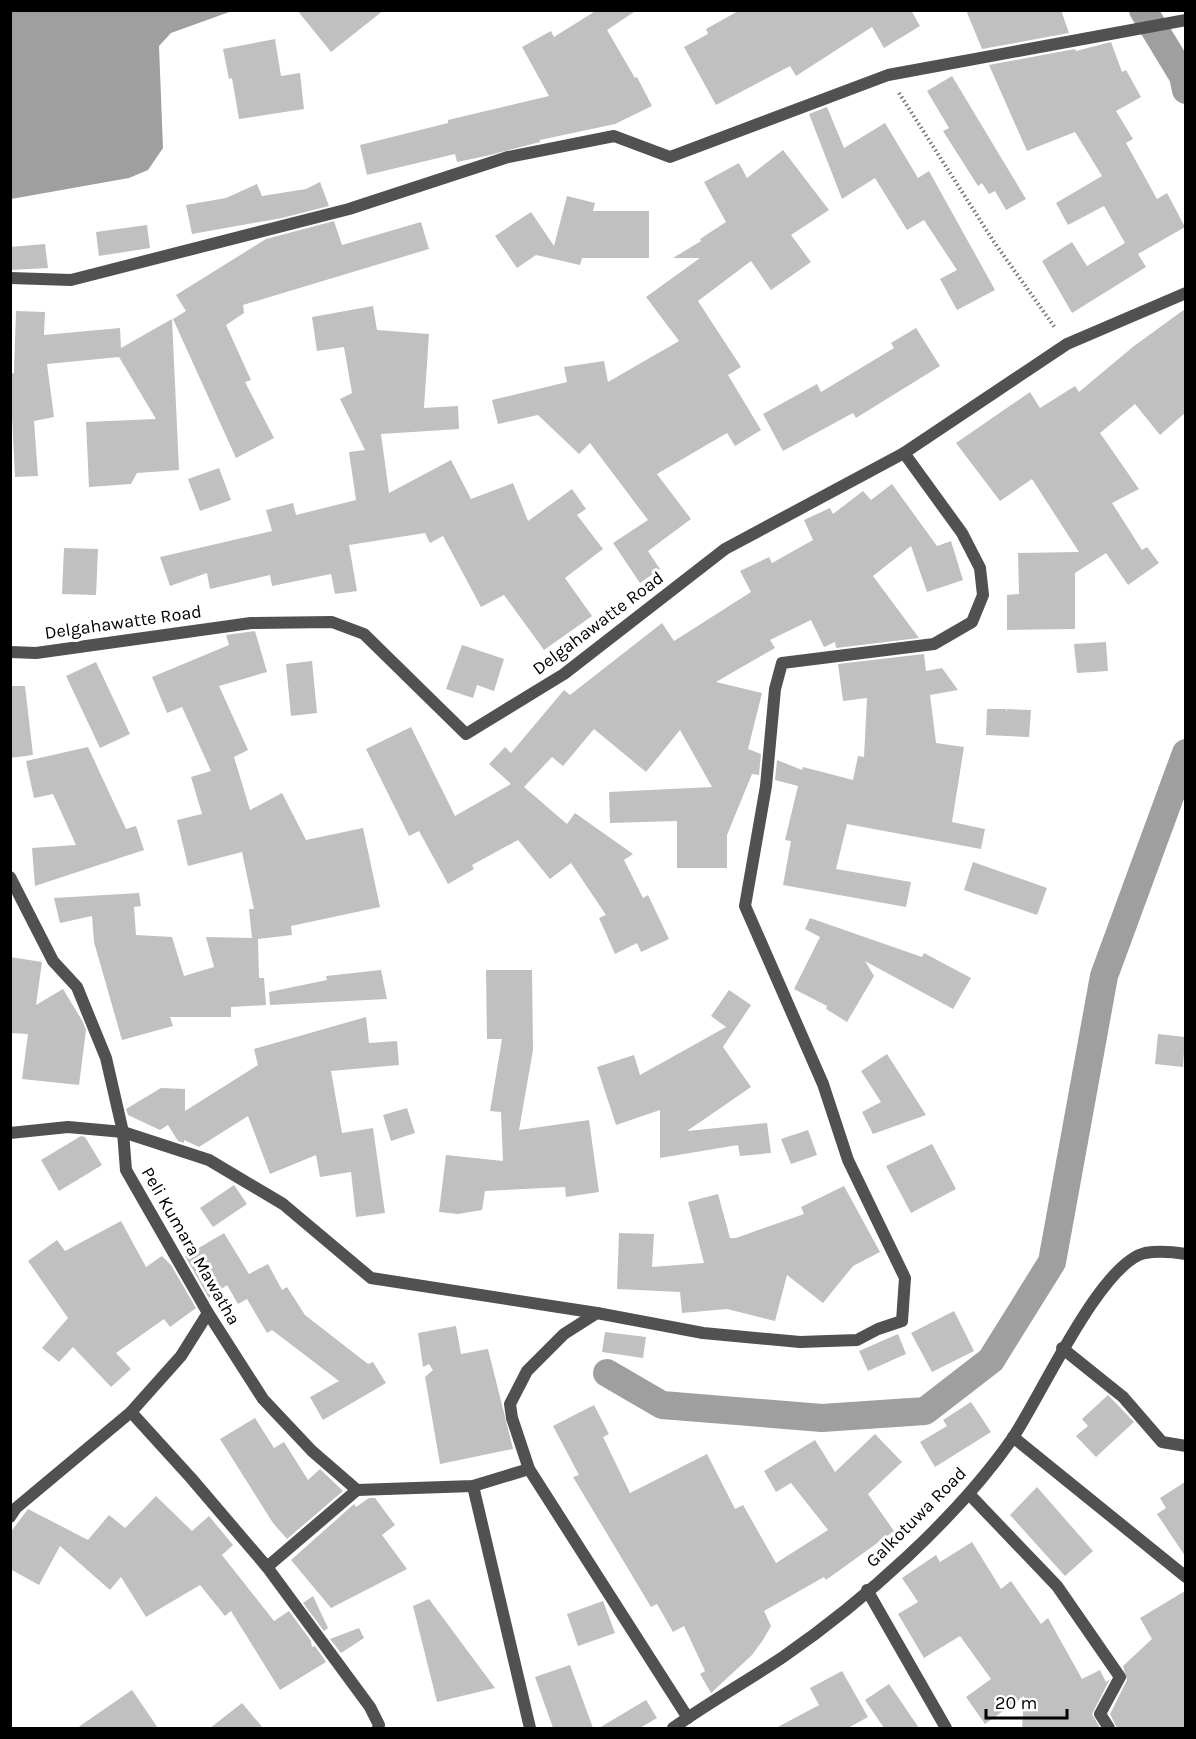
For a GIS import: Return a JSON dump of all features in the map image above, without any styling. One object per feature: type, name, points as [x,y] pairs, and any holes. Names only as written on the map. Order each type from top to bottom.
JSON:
[{"type":"street","points":[[10,278],[70,280],[349,209],[508,156],[614,136],[670,157],[888,75],[1185,20]]},
{"type":"street","name":"Delgahawatte Road","points":[[10,652],[36,653],[251,623],[332,621],[364,634],[465,734],[564,674],[725,549],[904,453],[1067,344],[1185,293]]},
{"type":"street","points":[[10,1133],[68,1127],[123,1132],[219,1166],[283,1204],[371,1278],[597,1313],[703,1334],[800,1342],[857,1340],[878,1329],[902,1321],[904,1278],[848,1160],[823,1084],[744,906],[766,786],[776,689],[782,663],[934,644],[972,622],[983,595],[980,568],[962,533],[904,453]]},
{"type":"street","name":"Peli Kumara Mawatha","points":[[10,877],[53,962],[78,987],[106,1058],[123,1132],[126,1170],[208,1313],[263,1399],[312,1451],[357,1490]]},
{"type":"street","name":"Galkotuwa Road","points":[[673,1728],[782,1658],[840,1614],[969,1494],[1013,1437],[1062,1348],[1121,1266],[1144,1253],[1185,1254]]},
{"type":"street","points":[[10,1517],[16,1508],[130,1412],[181,1356],[208,1313]]},
{"type":"street","points":[[597,1313],[564,1334],[527,1371],[510,1404],[512,1418],[529,1469],[688,1718]]},
{"type":"street","points":[[1062,1348],[1122,1397],[1162,1442],[1185,1446]]},
{"type":"street","points":[[130,1412],[191,1478],[267,1567],[370,1707],[379,1725],[378,1728]]},
{"type":"street","points":[[1013,1437],[1185,1577]]},
{"type":"street","points":[[267,1567],[357,1490],[473,1486],[529,1469]]},
{"type":"street","points":[[473,1486],[530,1728]]},
{"type":"street","points":[[969,1494],[1057,1586],[1120,1677],[1100,1714],[1109,1728]]},
{"type":"street","points":[[867,1590],[946,1728]]},
{"type":"path","points":[[888,75],[994,242],[1067,344]]},
{"type":"shaded area","points":[[11,10],[232,11],[171,33],[159,46],[163,148],[148,170],[129,178],[11,199]]},
{"type":"building","points":[[297,10],[384,10],[331,52]]},
{"type":"building","points":[[597,10],[637,10],[607,30],[635,78],[637,77],[652,106],[615,124],[540,140],[540,142],[486,156],[457,162],[455,154],[367,175],[360,145],[448,123],[448,120],[549,96],[522,47],[551,31],[554,37]]},
{"type":"building","points":[[740,10],[911,10],[920,26],[884,48],[872,27],[796,76],[790,66],[716,105],[684,47],[708,34],[706,29]]},
{"type":"building","points":[[966,10],[1061,10],[1069,33],[982,49]]},
{"type":"building","points":[[275,39],[281,76],[300,73],[304,109],[239,119],[232,78],[229,79],[223,49]]},
{"type":"building","points":[[1111,42],[1122,72],[1126,70],[1141,97],[1116,111],[1133,139],[1126,143],[1157,199],[1167,193],[1185,227],[1138,254],[1146,267],[1072,313],[1042,261],[1072,242],[1087,266],[1125,243],[1104,206],[1068,225],[1056,203],[1102,176],[1075,132],[1027,151],[989,65],[1075,49],[1076,51]]},
{"type":"building","points":[[952,76],[1026,199],[1006,210],[995,191],[989,194],[982,183],[978,186],[943,131],[949,128],[927,91]]},
{"type":"building","points":[[827,107],[844,148],[885,123],[918,178],[929,171],[995,290],[957,310],[940,279],[957,270],[924,220],[907,230],[875,178],[842,199],[809,114]]},
{"type":"building","points":[[783,150],[829,210],[791,235],[811,262],[771,290],[751,261],[698,301],[741,367],[728,375],[761,430],[735,446],[727,433],[657,474],[691,519],[648,551],[660,569],[640,583],[613,543],[648,520],[590,443],[579,454],[538,415],[498,424],[492,400],[567,382],[564,367],[604,361],[608,382],[679,341],[646,297],[700,258],[673,258],[726,222],[704,182],[739,163],[747,178]]},
{"type":"building","points":[[320,182],[329,206],[282,218],[192,234],[186,205],[226,198],[257,184],[262,196],[306,189]]},
{"type":"building","points":[[567,196],[595,203],[593,211],[649,211],[649,258],[582,258],[580,265],[536,255],[517,268],[495,236],[531,212],[554,246]]},
{"type":"building","points":[[334,221],[342,245],[421,222],[429,249],[243,305],[244,313],[226,325],[251,380],[245,382],[274,438],[236,458],[173,319],[186,311],[176,295],[266,239]]},
{"type":"building","points":[[147,225],[150,248],[99,256],[96,232]]},
{"type":"building","points":[[45,244],[48,268],[10,270],[10,247]]},
{"type":"building","points":[[373,306],[377,330],[429,334],[424,408],[458,406],[459,429],[381,434],[389,493],[451,460],[471,499],[513,483],[528,521],[572,489],[586,509],[577,515],[603,549],[565,578],[592,616],[544,650],[504,595],[481,607],[443,536],[430,543],[425,533],[349,545],[357,591],[335,594],[331,574],[272,586],[270,575],[210,589],[207,573],[170,586],[160,557],[272,531],[266,510],[293,503],[296,515],[356,500],[349,452],[365,450],[340,399],[352,393],[344,347],[317,351],[312,317]]},
{"type":"building","points":[[1185,309],[1185,413],[1160,435],[1135,404],[1100,433],[1139,489],[1112,503],[1142,550],[1147,547],[1159,563],[1128,585],[1106,553],[1075,573],[1075,629],[1007,630],[1007,595],[1019,594],[1018,553],[1079,552],[1032,479],[1000,501],[956,443],[1030,392],[1040,408],[1075,386],[1079,392],[1134,346]]},
{"type":"building","points":[[16,311],[45,312],[44,335],[120,328],[121,348],[172,319],[179,470],[137,473],[131,484],[89,487],[86,422],[156,419],[119,357],[47,364],[54,417],[34,421],[38,476],[15,477],[10,374],[14,373]]},
{"type":"building","points":[[916,328],[940,366],[856,418],[853,413],[783,451],[763,414],[817,384],[821,392],[894,348],[891,343]]},
{"type":"building","points":[[219,468],[231,500],[200,511],[188,479]]},
{"type":"building","points":[[892,484],[937,546],[951,541],[963,580],[927,592],[911,546],[873,576],[919,638],[836,648],[835,642],[824,647],[811,620],[770,640],[775,648],[716,682],[762,693],[748,749],[761,754],[759,775],[752,774],[727,835],[727,868],[677,868],[677,821],[610,823],[609,792],[712,787],[680,730],[646,772],[594,729],[563,766],[552,757],[524,787],[567,824],[575,813],[633,854],[624,860],[643,898],[648,895],[669,939],[641,952],[637,943],[615,954],[599,918],[606,915],[571,863],[550,879],[518,840],[472,865],[474,869],[448,884],[419,831],[409,836],[366,749],[411,727],[455,816],[511,784],[489,764],[505,747],[511,753],[564,690],[570,695],[662,623],[674,641],[751,592],[740,571],[769,557],[772,563],[813,540],[804,520],[830,508],[833,514],[863,491],[871,500]]},
{"type":"building","points":[[64,548],[98,549],[96,595],[62,594]]},
{"type":"building","points":[[255,631],[267,672],[219,686],[248,750],[234,757],[250,810],[282,793],[306,840],[363,828],[380,907],[291,926],[292,935],[258,939],[259,978],[264,978],[266,1005],[231,1007],[231,1017],[170,1017],[173,1026],[122,1040],[94,942],[92,916],[60,923],[54,898],[139,893],[141,906],[134,907],[136,935],[172,937],[184,976],[214,967],[206,937],[252,938],[249,909],[254,909],[242,852],[188,866],[177,820],[202,814],[191,777],[211,771],[182,707],[167,713],[152,677],[229,645],[226,635]]},
{"type":"building","points":[[1106,642],[1108,671],[1077,673],[1074,644]]},
{"type":"building","points":[[462,645],[504,659],[494,691],[477,685],[473,698],[446,689]]},
{"type":"building","points":[[924,654],[926,671],[942,668],[958,690],[930,695],[936,743],[964,747],[952,822],[985,829],[981,849],[847,824],[836,869],[911,882],[906,907],[783,885],[791,841],[785,840],[798,786],[775,780],[777,760],[802,770],[803,767],[853,780],[858,756],[864,757],[867,698],[843,701],[838,664]]},
{"type":"building","points":[[312,661],[317,713],[291,716],[286,664]]},
{"type":"building","points":[[96,662],[130,734],[100,748],[66,676]]},
{"type":"building","points":[[10,686],[25,686],[33,755],[10,758]]},
{"type":"building","points":[[987,709],[1006,709],[1007,712],[1007,709],[1031,710],[1029,737],[986,735]]},
{"type":"building","points":[[88,747],[126,829],[136,826],[144,850],[35,886],[32,848],[76,845],[53,794],[34,798],[26,761]]},
{"type":"building","points":[[973,862],[1047,888],[1037,915],[964,890]]},
{"type":"building","points":[[810,918],[922,957],[924,953],[971,978],[953,1009],[865,961],[874,976],[847,1022],[826,1009],[827,1006],[794,989],[820,937],[805,929]]},
{"type":"building","points":[[10,957],[42,962],[36,1005],[63,989],[83,1022],[86,1030],[79,1085],[22,1079],[28,1034],[10,1033]]},
{"type":"building","points":[[381,970],[387,999],[270,1005],[269,992],[327,980],[326,976]]},
{"type":"building","points":[[486,970],[532,970],[533,1050],[519,1130],[589,1120],[599,1192],[566,1197],[565,1187],[485,1191],[482,1210],[458,1214],[439,1212],[446,1155],[503,1161],[501,1112],[490,1111],[502,1039],[487,1039]]},
{"type":"building","points":[[729,990],[751,1005],[723,1047],[751,1087],[687,1131],[767,1123],[771,1153],[740,1156],[738,1145],[660,1158],[660,1110],[616,1125],[597,1067],[634,1055],[640,1075],[726,1027],[711,1016]]},
{"type":"building","points":[[366,1017],[369,1043],[397,1041],[399,1065],[331,1071],[342,1133],[373,1128],[385,1213],[356,1217],[351,1172],[320,1177],[316,1155],[270,1174],[248,1116],[199,1147],[184,1140],[184,1143],[178,1141],[168,1125],[160,1130],[128,1115],[126,1109],[161,1088],[185,1089],[185,1111],[258,1065],[254,1049]]},
{"type":"building","points":[[1158,1034],[1185,1037],[1183,1067],[1155,1064]]},
{"type":"building","points":[[887,1054],[926,1115],[873,1134],[862,1112],[881,1102],[861,1071]]},
{"type":"building","points":[[407,1108],[415,1133],[391,1141],[383,1115]]},
{"type":"building","points":[[808,1130],[817,1155],[791,1164],[781,1139]]},
{"type":"building","points":[[81,1136],[85,1137],[102,1165],[59,1191],[41,1160]]},
{"type":"building","points":[[932,1144],[956,1189],[911,1213],[886,1166]]},
{"type":"building","points":[[234,1185],[247,1204],[213,1227],[200,1208]]},
{"type":"building","points":[[844,1186],[880,1252],[853,1266],[823,1303],[787,1275],[775,1321],[727,1309],[682,1313],[680,1292],[617,1289],[619,1233],[654,1234],[652,1267],[704,1263],[688,1202],[718,1194],[730,1238],[736,1238],[804,1214],[801,1207]]},
{"type":"building","points":[[121,1221],[146,1267],[162,1256],[171,1265],[196,1308],[170,1327],[164,1319],[116,1353],[131,1369],[111,1387],[73,1347],[59,1362],[42,1348],[68,1318],[28,1261],[57,1240],[65,1251]]},
{"type":"building","points":[[224,1233],[249,1274],[268,1264],[282,1290],[287,1287],[305,1315],[368,1364],[373,1362],[386,1383],[323,1420],[310,1397],[339,1381],[272,1330],[267,1333],[247,1299],[238,1304],[227,1285],[209,1298],[185,1256]]},
{"type":"building","points":[[954,1311],[974,1351],[932,1372],[911,1333]]},
{"type":"building","points":[[456,1326],[461,1354],[488,1349],[513,1449],[440,1464],[425,1377],[433,1370],[429,1364],[423,1367],[418,1333]]},
{"type":"building","points":[[605,1332],[646,1337],[643,1358],[602,1352]]},
{"type":"building","points":[[898,1334],[906,1354],[868,1371],[859,1351]]},
{"type":"building","points":[[1108,1395],[1134,1422],[1096,1457],[1076,1436],[1088,1426],[1082,1419]]},
{"type":"building","points":[[971,1402],[991,1432],[935,1467],[920,1442],[947,1426],[943,1420]]},
{"type":"building","points":[[594,1405],[609,1434],[603,1437],[630,1493],[707,1454],[735,1509],[743,1505],[776,1563],[828,1530],[791,1483],[776,1492],[764,1471],[815,1440],[835,1472],[875,1434],[902,1462],[868,1494],[894,1531],[826,1580],[824,1577],[764,1611],[771,1626],[763,1640],[752,1655],[711,1693],[700,1674],[705,1671],[684,1626],[673,1632],[657,1604],[651,1607],[573,1477],[579,1475],[553,1426]]},
{"type":"building","points":[[255,1418],[274,1448],[284,1442],[308,1480],[320,1469],[343,1491],[287,1539],[273,1523],[220,1439]]},
{"type":"building","points":[[1185,1482],[1185,1556],[1157,1514],[1166,1508],[1160,1498]]},
{"type":"building","points":[[1037,1487],[1093,1551],[1065,1576],[1010,1515]]},
{"type":"building","points":[[156,1496],[192,1531],[209,1516],[233,1545],[222,1555],[274,1621],[289,1611],[311,1641],[312,1647],[315,1646],[326,1662],[280,1690],[231,1611],[225,1616],[200,1585],[146,1617],[121,1577],[110,1590],[60,1546],[39,1585],[10,1569],[10,1533],[28,1509],[88,1540],[109,1515],[125,1528]]},
{"type":"building","points":[[369,1498],[375,1498],[395,1525],[382,1535],[407,1569],[331,1608],[291,1560],[354,1504],[356,1507]]},
{"type":"building","points":[[972,1542],[1001,1589],[1011,1581],[1041,1624],[1048,1618],[1082,1679],[1100,1670],[1106,1682],[1110,1679],[1092,1714],[1100,1728],[1022,1728],[1024,1696],[985,1724],[966,1697],[991,1679],[960,1636],[924,1658],[898,1614],[918,1602],[902,1578],[936,1555],[940,1562]]},
{"type":"building","points":[[1185,1591],[1185,1728],[1117,1728],[1110,1714],[1127,1680],[1123,1666],[1152,1639],[1140,1618]]},
{"type":"building","points":[[313,1596],[328,1628],[324,1631],[303,1603]]},
{"type":"building","points":[[429,1599],[495,1688],[437,1702],[413,1606]]},
{"type":"building","points":[[603,1601],[615,1633],[578,1646],[567,1614]]},
{"type":"building","points":[[359,1628],[364,1638],[341,1653],[330,1639]]},
{"type":"building","points":[[570,1665],[593,1728],[553,1728],[535,1677]]},
{"type":"building","points":[[842,1671],[868,1717],[848,1728],[776,1728],[819,1705],[810,1688]]},
{"type":"building","points":[[889,1684],[919,1728],[884,1728],[865,1700]]},
{"type":"building","points":[[132,1690],[158,1728],[77,1728]]},
{"type":"building","points":[[646,1700],[657,1718],[640,1728],[599,1728]]},
{"type":"building","points":[[242,1703],[263,1728],[210,1728]]},
{"type":"waterway","points":[[1143,10],[1183,76],[1186,90]]},
{"type":"waterway","points":[[607,1373],[662,1405],[822,1418],[925,1411],[991,1360],[1052,1262],[1104,976],[1186,753]]}]
